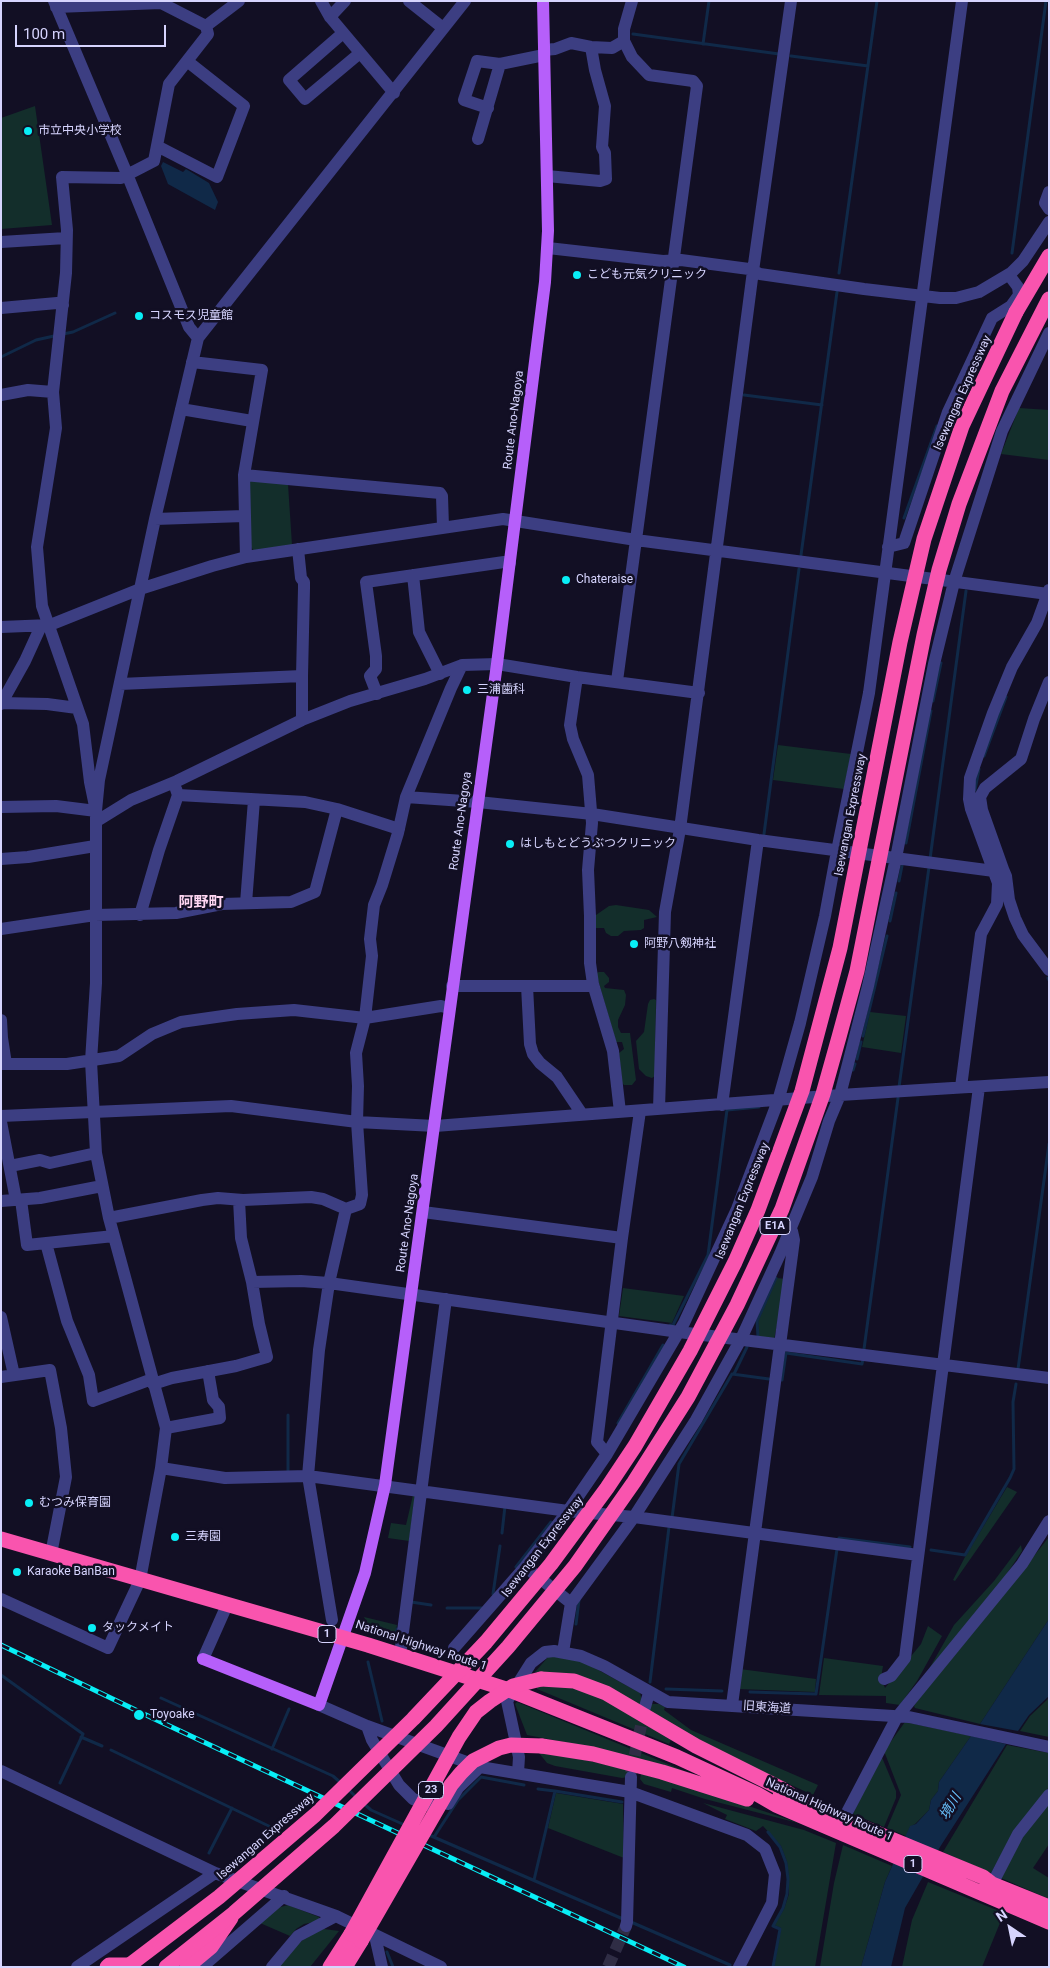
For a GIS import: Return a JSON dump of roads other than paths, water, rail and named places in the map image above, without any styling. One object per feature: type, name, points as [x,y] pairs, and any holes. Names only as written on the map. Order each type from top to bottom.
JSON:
[{"type":"highway","name":"Isewangan Expressway","points":[[128,1966],[218,1898],[315,1815],[413,1719],[486,1642],[550,1564],[607,1488],[635,1446],[690,1351],[731,1271],[758,1210],[802,1092],[840,948],[900,642],[924,539],[962,426],[1016,312],[1049,256]]},
{"type":"highway","name":"E1A","points":[[166,1967],[282,1873],[385,1777],[460,1701],[548,1600],[603,1527],[664,1437],[688,1397],[751,1278],[782,1210],[799,1165],[840,1037],[856,971],[924,635],[939,570],[959,504],[1002,390],[1049,299]]},
{"type":"highway","name":"National Highway Route 1","points":[[1,1539],[344,1638],[512,1691],[708,1770],[796,1803],[803,1803],[850,1827],[984,1887],[1049,1922]]},
{"type":"highway","name":"23","points":[[329,1967],[342,1951],[362,1937],[459,1738],[476,1712],[513,1686],[541,1678],[574,1681],[606,1693],[696,1746],[782,1789],[803,1803]]},
{"type":"highway","name":"23","points":[[345,1967],[451,1785],[473,1761],[499,1748],[511,1745],[542,1746],[592,1754],[684,1778],[748,1800],[776,1805]]},
{"type":"highway","name":"National Highway Route 1","points":[[708,1770],[776,1805],[850,1827]]},
{"type":"highway","name":"National Highway Route 1","points":[[984,1887],[1049,1907]]},
{"type":"highway","points":[[187,1967],[211,1947],[234,1913]]},
{"type":"highway","points":[[106,1967],[109,1965],[128,1966]]},
{"type":"main road","name":"Route Ano-Nagoya","points":[[319,1705],[366,1573],[385,1485],[497,664],[548,248],[543,1]]},
{"type":"main road","points":[[203,1658],[319,1705]]},
{"type":"street","points":[[206,26],[239,1]]},
{"type":"street","points":[[320,1],[330,17],[394,93]]},
{"type":"street","points":[[330,17],[345,1]]},
{"type":"street","points":[[409,1],[443,28]]},
{"type":"street","points":[[1,1599],[108,1648],[140,1580],[161,1468],[166,1428],[109,1218],[96,1153],[91,1061],[96,983],[95,846],[99,780],[140,589],[198,338],[465,1]]},
{"type":"street","points":[[616,681],[697,86],[693,81],[649,75],[632,57],[624,41],[624,29],[632,1]]},
{"type":"street","points":[[659,1110],[665,912],[680,829],[699,693],[753,271],[791,1]]},
{"type":"street","points":[[454,1648],[525,1567],[568,1511],[607,1454],[679,1332],[737,1209],[778,1101],[800,1023],[821,936],[869,693],[962,1]]},
{"type":"street","points":[[97,816],[90,782],[83,724],[45,625],[37,547],[56,428],[53,392],[66,274],[67,230],[62,177],[121,178],[127,174],[154,161],[169,84],[208,34],[206,26],[161,3],[55,4],[127,174],[185,318],[189,327],[198,338]]},
{"type":"street","points":[[343,33],[289,80],[305,99],[360,53]]},
{"type":"street","points":[[488,108],[464,100],[477,61],[500,64],[544,53],[572,43],[591,47],[612,48],[624,41]]},
{"type":"street","points":[[547,176],[600,181],[606,179],[605,153],[602,147],[605,106],[594,70],[591,47]]},
{"type":"street","points":[[157,146],[217,177],[244,106],[187,61]]},
{"type":"street","points":[[478,139],[500,64]]},
{"type":"street","points":[[1049,192],[1045,203],[1049,209]]},
{"type":"street","points":[[548,248],[663,261],[681,260],[753,271],[760,274],[922,296],[956,298],[970,296],[1010,275],[1023,261],[1049,222]]},
{"type":"street","points":[[1,242],[66,238]]},
{"type":"street","points":[[888,547],[904,543],[948,412],[992,318],[1011,306],[1019,295],[1018,287],[1010,275]]},
{"type":"street","points":[[1,308],[48,304],[63,305]]},
{"type":"street","points":[[563,1652],[571,1603],[634,1516],[696,1420],[741,1339],[792,1228],[840,1095],[868,986],[896,858],[934,664],[954,582],[1002,431],[1049,332]]},
{"type":"street","points":[[192,362],[262,370],[244,475],[246,557]]},
{"type":"street","points":[[1,395],[28,390],[53,392]]},
{"type":"street","points":[[181,409],[252,421]]},
{"type":"street","points":[[244,475],[440,493],[442,496],[443,527]]},
{"type":"street","points":[[156,519],[244,516]]},
{"type":"street","points":[[1,627],[45,625],[140,589],[246,557],[503,519],[717,552],[1048,594]]},
{"type":"street","points":[[298,549],[301,578],[304,582],[302,720]]},
{"type":"street","points":[[377,694],[370,676],[376,669],[376,656],[366,582],[504,562],[510,563]]},
{"type":"street","points":[[413,575],[419,632],[440,674]]},
{"type":"street","points":[[1049,590],[1037,623],[1012,667],[993,713],[970,778],[969,799],[971,809],[998,870],[1006,876],[1009,900],[1015,918],[1023,935],[1049,970]]},
{"type":"street","points":[[45,625],[2,703],[47,704],[77,708]]},
{"type":"street","points":[[1,807],[56,806],[97,816],[175,782],[302,720],[350,701],[440,674],[462,665],[497,664],[699,693]]},
{"type":"street","points":[[109,1218],[218,1198],[239,1200],[311,1197],[322,1199],[346,1209],[360,1204],[362,1195],[357,1122],[358,1086],[356,1053],[365,1018],[372,956],[370,939],[374,905],[399,828],[406,797],[450,688],[462,665]]},
{"type":"street","points":[[120,684],[302,676]]},
{"type":"street","points":[[577,677],[570,725],[572,739],[588,775],[592,814],[588,870],[590,963],[593,986],[613,1051],[620,1112]]},
{"type":"street","points":[[961,1087],[981,934],[998,904],[998,870],[980,797],[985,788],[1021,759],[1049,682]]},
{"type":"street","points":[[140,915],[159,850],[178,795],[175,782]]},
{"type":"street","points":[[178,795],[254,800],[293,800],[336,809],[399,828]]},
{"type":"street","points":[[406,797],[478,802],[592,814],[680,829],[837,851],[998,870]]},
{"type":"street","points":[[246,903],[254,800]]},
{"type":"street","points":[[1,929],[96,915],[176,913],[222,904],[291,902],[315,892],[336,809]]},
{"type":"street","points":[[722,1105],[758,840]]},
{"type":"street","points":[[1,859],[28,857],[95,846]]},
{"type":"street","points":[[452,986],[593,986]]},
{"type":"street","points":[[527,986],[530,1044],[533,1054],[540,1063],[557,1077],[582,1114]]},
{"type":"street","points":[[1,1020],[4,1064],[67,1064],[118,1056],[152,1034],[181,1022],[237,1014],[294,1010],[365,1018],[441,1006],[449,1008]]},
{"type":"street","points":[[1,1116],[77,1111],[93,1112],[231,1106],[357,1122],[435,1126],[840,1095],[1049,1082]]},
{"type":"street","points":[[884,1680],[891,1676],[905,1658],[980,1087]]},
{"type":"street","points":[[607,1454],[597,1442],[640,1111]]},
{"type":"street","points":[[1,1122],[10,1166],[9,1171],[18,1200],[26,1245],[114,1236]]},
{"type":"street","points":[[10,1166],[40,1160],[50,1163],[96,1153]]},
{"type":"street","points":[[1,1201],[40,1198],[102,1186]]},
{"type":"street","points":[[46,1244],[67,1321],[89,1375],[93,1401],[153,1382],[236,1366],[267,1357],[258,1324],[252,1282],[241,1238],[239,1200]]},
{"type":"street","points":[[332,1620],[308,1476],[319,1350],[329,1283],[346,1209]]},
{"type":"street","points":[[423,1212],[622,1238]]},
{"type":"street","points":[[732,1705],[781,1345],[794,1240],[792,1228]]},
{"type":"street","points":[[252,1282],[329,1283],[679,1332],[1049,1378]]},
{"type":"street","points":[[400,1655],[446,1300]]},
{"type":"street","points":[[1,1317],[14,1374]]},
{"type":"street","points":[[1,1377],[50,1370],[61,1428],[66,1477],[50,1554]]},
{"type":"street","points":[[166,1428],[220,1418],[219,1407],[213,1400],[208,1372]]},
{"type":"street","points":[[161,1468],[225,1478],[308,1476],[568,1511],[634,1516],[754,1534],[918,1555]]},
{"type":"street","points":[[850,1827],[903,1717],[1022,1564],[1049,1521]]},
{"type":"street","points":[[525,1567],[571,1603]]},
{"type":"street","points":[[203,1658],[227,1605]]},
{"type":"street","name":"旧東海道","points":[[512,1691],[538,1657],[545,1652],[563,1652],[582,1656],[604,1666],[668,1702],[903,1717],[1049,1747]]},
{"type":"street","points":[[512,1691],[507,1701],[519,1757],[518,1773]]},
{"type":"street","points":[[645,1707],[649,1693]]},
{"type":"street","points":[[319,1705],[367,1726],[480,1767],[630,1792],[747,1835],[765,1849],[775,1874],[772,1903],[739,1967]]},
{"type":"street","points":[[367,1726],[372,1740],[398,1785],[413,1799],[444,1810],[458,1788],[480,1767]]},
{"type":"street","points":[[1,1771],[215,1873],[336,1916],[362,1937],[382,1967]]},
{"type":"street","points":[[626,1926],[631,1777]]},
{"type":"street","points":[[984,1887],[1018,1834],[1049,1796]]},
{"type":"street","points":[[77,1967],[215,1873]]},
{"type":"street","points":[[202,1967],[284,1896]]},
{"type":"street","points":[[272,1967],[298,1936],[336,1916]]},
{"type":"street","points":[[362,1937],[441,1967]]},
{"type":"water","points":[[163,162],[183,172],[186,169],[209,183],[218,202],[215,210],[168,184],[161,166]]},
{"type":"water","points":[[1049,1619],[1049,1696],[1029,1715],[1018,1731],[980,1724]]},
{"type":"water","name":"境川","points":[[971,1736],[1006,1744],[940,1847],[905,1908],[891,1967],[861,1967],[885,1882],[910,1826],[916,1824],[929,1810],[931,1800],[938,1791],[939,1782]]},
{"type":"waterway","points":[[703,44],[709,1]]},
{"type":"waterway","points":[[839,273],[877,1]]},
{"type":"waterway","points":[[1012,253],[1046,1]]},
{"type":"waterway","points":[[633,34],[779,54]]},
{"type":"waterway","points":[[791,56],[868,66]]},
{"type":"waterway","points":[[801,555],[837,292]]},
{"type":"waterway","points":[[63,334],[73,332],[115,313]]},
{"type":"waterway","points":[[1,357],[36,340],[54,336]]},
{"type":"waterway","points":[[744,395],[822,405]]},
{"type":"waterway","points":[[904,518],[937,426]]},
{"type":"waterway","points":[[764,834],[799,569]]},
{"type":"waterway","points":[[930,859],[966,591]]},
{"type":"waterway","points":[[933,701],[941,663]]},
{"type":"waterway","points":[[984,756],[1006,697]]},
{"type":"waterway","points":[[906,843],[931,711]]},
{"type":"waterway","points":[[975,790],[979,769]]},
{"type":"waterway","points":[[899,881],[902,866]]},
{"type":"waterway","points":[[899,1087],[929,867]]},
{"type":"waterway","points":[[890,921],[896,893]]},
{"type":"waterway","points":[[863,1036],[887,936]]},
{"type":"waterway","points":[[857,1059],[861,1042]]},
{"type":"waterway","points":[[853,1070],[855,1064]]},
{"type":"waterway","points":[[864,1349],[898,1098]]},
{"type":"waterway","points":[[670,1325],[673,1325],[708,1255],[727,1110],[759,1107]]},
{"type":"waterway","points":[[1018,1369],[1049,1144]]},
{"type":"waterway","points":[[758,1337],[757,1321],[776,1278]]},
{"type":"waterway","points":[[618,1423],[663,1345]]},
{"type":"waterway","points":[[734,1374],[747,1347]]},
{"type":"waterway","points":[[780,1380],[782,1380],[786,1353],[862,1364],[863,1359]]},
{"type":"waterway","points":[[672,1518],[679,1464],[732,1374],[769,1379]]},
{"type":"waterway","points":[[931,1550],[965,1555],[1010,1478],[1014,1469],[1013,1402],[1016,1384]]},
{"type":"waterway","points":[[288,1415],[288,1472]]},
{"type":"waterway","points":[[502,1533],[505,1506]]},
{"type":"waterway","points":[[516,1567],[551,1522]]},
{"type":"waterway","points":[[650,1682],[669,1527]]},
{"type":"waterway","points":[[838,1540],[839,1538],[910,1547]]},
{"type":"waterway","points":[[493,1594],[500,1546]]},
{"type":"waterway","points":[[750,1692],[816,1694],[837,1549]]},
{"type":"waterway","points":[[576,1624],[579,1600]]},
{"type":"waterway","points":[[411,1602],[431,1605]]},
{"type":"waterway","points":[[447,1608],[482,1608]]},
{"type":"waterway","points":[[375,1632],[396,1637],[397,1629]]},
{"type":"waterway","points":[[368,1662],[382,1721]]},
{"type":"waterway","points":[[1,1675],[83,1734],[60,1783]]},
{"type":"waterway","points":[[666,1689],[722,1691]]},
{"type":"waterway","points":[[161,1698],[333,1776],[341,1783]]},
{"type":"waterway","points":[[272,1749],[289,1709]]},
{"type":"waterway","points":[[81,1737],[102,1746]]},
{"type":"waterway","points":[[111,1750],[277,1830]]},
{"type":"waterway","points":[[434,1837],[458,1800],[481,1777],[524,1785]]},
{"type":"waterway","points":[[347,1788],[357,1798]]},
{"type":"waterway","points":[[538,1789],[555,1791]]},
{"type":"waterway","points":[[534,1880],[555,1791],[622,1802]]},
{"type":"waterway","points":[[364,1804],[371,1810],[407,1826]]},
{"type":"waterway","points":[[209,1853],[232,1808]]},
{"type":"waterway","points":[[768,1832],[780,1847],[786,1863],[788,1879],[787,1894],[783,1908],[773,1926],[780,1929],[773,1967]]},
{"type":"waterway","points":[[429,1835],[623,1919]]},
{"type":"waterway","points":[[631,1922],[730,1965]]},
{"type":"waterway","points":[[387,1952],[393,1967]]},
{"type":"tunnel","points":[[631,1773],[645,1707]]},
{"type":"tunnel","points":[[608,1967],[626,1926]]},
{"type":"railway","points":[[1,1645],[684,1967]]},
{"type":"place","name":"市立中央小学校","points":[[28,131]]},
{"type":"place","name":"こども元気クリニック","points":[[577,275]]},
{"type":"place","name":"コスモス児童館","points":[[139,316]]},
{"type":"place","name":"Chateraise","points":[[566,580]]},
{"type":"place","name":"三浦歯科","points":[[467,690]]},
{"type":"place","name":"はしもとどうぶつクリニック","points":[[510,844]]},
{"type":"place","name":"阿野八剱神社","points":[[634,944]]},
{"type":"place","name":"むつみ保育園","points":[[29,1503]]},
{"type":"place","name":"三寿園","points":[[175,1537]]},
{"type":"place","name":"Karaoke BanBan","points":[[17,1572]]},
{"type":"place","name":"タックメイト","points":[[92,1628]]},
{"type":"place","name":"Toyoake","points":[[139,1715]]},
{"type":"district","name":"阿野町","points":[[201,903]]}]
